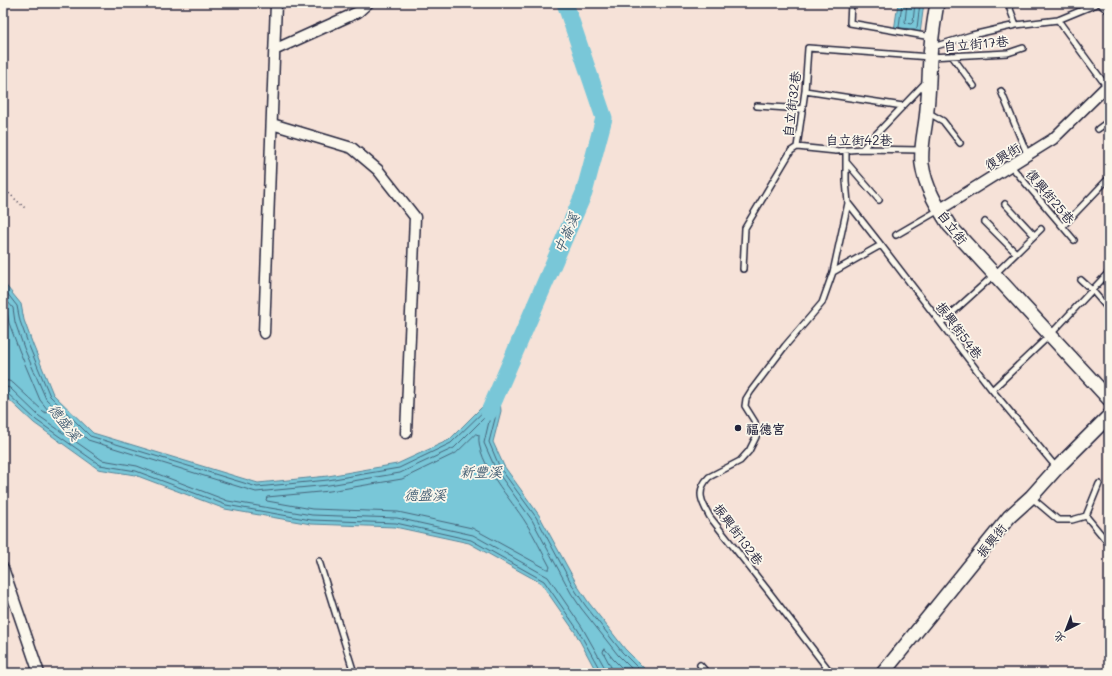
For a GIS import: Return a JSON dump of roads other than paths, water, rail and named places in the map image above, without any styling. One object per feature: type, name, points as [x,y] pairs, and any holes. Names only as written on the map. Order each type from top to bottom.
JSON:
[{"type":"street","points":[[264,333],[276,3]]},
{"type":"street","points":[[274,50],[358,12],[368,3]]},
{"type":"street","name":"自立街","points":[[937,3],[931,47],[927,112],[921,150],[922,165],[927,185],[939,210],[949,225],[1109,399]]},
{"type":"street","points":[[1105,3],[1109,6]]},
{"type":"street","name":"復興街","points":[[939,210],[1028,156],[1053,139],[1108,86]]},
{"type":"street","points":[[272,124],[352,148],[378,170],[415,217],[406,432]]},
{"type":"street","name":"振興街","points":[[883,673],[1009,517],[1031,497],[1057,468],[1109,416]]},
{"type":"street","points":[[3,568],[39,673]]},
{"type":"lane","points":[[851,3],[850,23],[931,47],[972,35],[1016,25],[1058,20],[1099,3]]},
{"type":"lane","points":[[1010,3],[1010,9],[1016,25]]},
{"type":"lane","points":[[1058,20],[1108,86]]},
{"type":"lane","name":"自立街17巷","points":[[931,47],[952,56],[1008,53],[1024,48]]},
{"type":"lane","name":"自立街32巷","points":[[743,269],[745,228],[791,151],[797,147],[805,91],[808,48],[931,47]]},
{"type":"lane","points":[[952,56],[974,86]]},
{"type":"lane","points":[[862,149],[930,79]]},
{"type":"lane","points":[[805,91],[903,106]]},
{"type":"lane","points":[[1001,91],[1028,156]]},
{"type":"lane","points":[[757,106],[803,109]]},
{"type":"lane","points":[[927,112],[943,121],[960,143]]},
{"type":"lane","points":[[1098,129],[1109,121]]},
{"type":"lane","name":"自立街42巷","points":[[797,147],[836,151],[862,149],[921,150]]},
{"type":"lane","points":[[833,272],[848,203],[846,151]]},
{"type":"lane","points":[[847,163],[879,200]]},
{"type":"lane","name":"復興街25巷","points":[[1011,166],[1074,240]]},
{"type":"lane","points":[[1062,226],[1109,178]]},
{"type":"lane","name":"振興街54巷","points":[[848,203],[992,390],[1057,468]]},
{"type":"lane","points":[[1005,204],[1034,235]]},
{"type":"lane","name":"復興街","points":[[896,235],[939,210]]},
{"type":"lane","points":[[985,222],[1016,253]]},
{"type":"lane","points":[[940,323],[994,275],[1041,229]]},
{"type":"lane","points":[[833,272],[881,244]]},
{"type":"lane","name":"振興街132巷","points":[[831,673],[770,592],[710,517],[703,503],[701,490],[705,481],[709,477],[740,460],[749,451],[756,437],[756,430],[755,422],[745,406],[746,399],[785,346],[822,303],[833,272]]},
{"type":"lane","points":[[992,390],[1050,335],[1109,272]]},
{"type":"lane","points":[[1081,280],[1092,290],[1109,310]]},
{"type":"lane","points":[[1086,516],[1100,484]]},
{"type":"lane","points":[[1031,497],[1058,520],[1072,520],[1086,516]]},
{"type":"lane","points":[[1086,516],[1109,544]]},
{"type":"lane","points":[[320,561],[354,673]]},
{"type":"lane","points":[[700,665],[707,673]]},
{"type":"water","points":[[898,3],[924,3],[920,34],[894,31]]},
{"type":"water","name":"德盛溪","points":[[3,282],[21,304],[24,320],[53,394],[93,433],[258,483],[328,476],[397,464],[449,440],[499,390],[501,411],[493,442],[504,466],[539,515],[579,588],[589,603],[625,649],[649,673],[597,673],[575,632],[541,583],[469,543],[395,527],[311,524],[225,509],[135,475],[98,469],[34,423],[3,394]]},
{"type":"waterway","name":"中崙溪","points":[[489,412],[584,193],[604,118],[565,3]]},
{"type":"place","name":"福德宫","points":[[738,428]]},
{"type":"water label","name":"新豐溪","points":[[481,471]]}]
